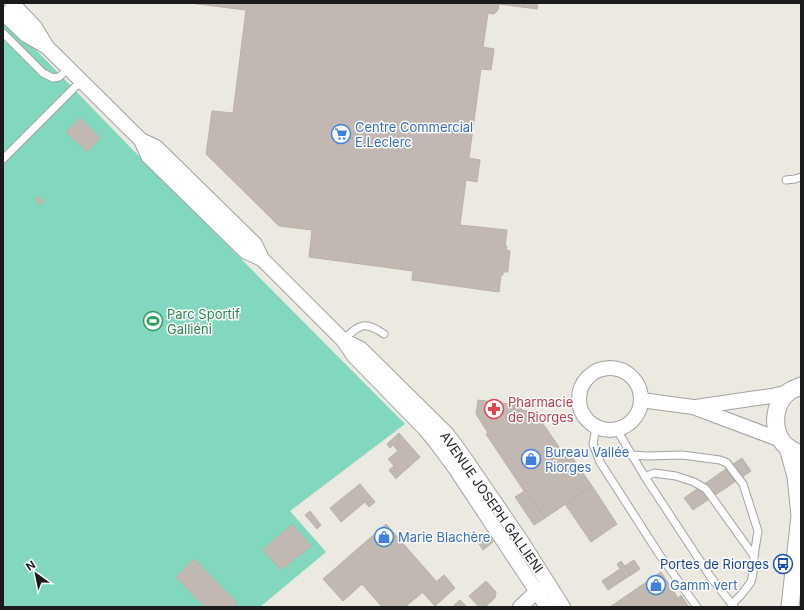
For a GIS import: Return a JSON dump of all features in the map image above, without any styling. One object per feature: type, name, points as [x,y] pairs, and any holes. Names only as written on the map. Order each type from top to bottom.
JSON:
[{"type":"street","name":"AVENUE JOSEPH GALLIENI","points":[[12,3],[35,27],[47,47]]},
{"type":"street","name":"AVENUE JOSEPH GALLIENI","points":[[3,13],[26,35],[47,47],[69,68],[141,140],[148,156],[246,252],[262,259],[343,340],[361,349],[447,434],[517,536],[543,588],[547,607]]},
{"type":"street","points":[[607,368],[618,369],[628,373],[635,380],[640,390],[642,400],[634,419],[626,426],[617,430],[608,431],[599,429],[585,419],[578,403],[582,385],[587,378],[596,371],[607,368]]},
{"type":"street","points":[[693,407],[772,396],[795,389]]},
{"type":"street","points":[[790,607],[801,515],[796,476],[790,448],[777,430],[775,420],[777,409],[782,400],[795,389]]},
{"type":"street","points":[[642,400],[693,407],[790,448]]},
{"type":"street","name":"AVENUE JOSEPH GALLIENI","points":[[543,588],[563,607]]},
{"type":"street","points":[[520,607],[543,588]]},
{"type":"lane","points":[[3,33],[43,73],[53,78],[59,78],[69,68]]},
{"type":"lane","points":[[3,159],[81,81]]},
{"type":"lane","points":[[786,180],[801,177]]},
{"type":"lane","points":[[343,340],[357,327],[366,326],[384,334]]},
{"type":"lane","points":[[596,427],[593,444],[600,462],[659,554],[697,607]]},
{"type":"lane","points":[[617,430],[631,455],[645,478],[710,576],[733,606],[751,582],[758,531],[743,484],[727,463],[720,460],[682,455],[631,455]]},
{"type":"lane","points":[[645,478],[654,473],[676,476],[706,488],[754,556]]},
{"type":"green space","name":"Parc Sportif Galliéni","points":[[3,21],[40,54],[129,146],[405,424],[290,511],[326,552],[260,607],[3,607]]},
{"type":"building","name":"Centre Commercial E.Leclerc","points":[[189,3],[538,3],[537,9],[499,4],[498,10],[494,14],[488,13],[483,47],[494,49],[493,57],[491,70],[481,69],[469,158],[480,160],[477,182],[466,180],[460,225],[507,230],[505,246],[507,246],[506,250],[510,251],[508,272],[503,272],[503,275],[501,275],[499,292],[412,280],[413,271],[309,257],[312,230],[279,226],[206,154],[212,111],[233,113],[246,10]]},
{"type":"building","points":[[80,118],[100,138],[87,152],[66,132]]},
{"type":"building","points":[[38,196],[43,201],[40,205],[35,199]]},
{"type":"building","points":[[478,400],[511,404],[510,409],[535,412],[568,460],[572,457],[592,486],[545,518],[526,490],[524,491],[486,434],[488,433],[476,414]]},
{"type":"building","points":[[511,404],[522,406],[522,411],[510,409]]},
{"type":"building","points":[[399,433],[420,457],[401,474],[388,459],[398,451],[393,445],[390,448],[387,444]]},
{"type":"building","points":[[742,458],[751,471],[693,510],[684,498]]},
{"type":"building","points":[[394,466],[401,474],[396,479],[389,470]]},
{"type":"building","points":[[360,484],[375,502],[369,507],[365,502],[341,522],[330,508]]},
{"type":"building","points":[[592,486],[617,524],[591,542],[565,504]]},
{"type":"building","points":[[526,490],[545,518],[534,525],[515,497]]},
{"type":"building","points":[[310,511],[321,525],[317,529],[305,515]]},
{"type":"building","points":[[292,524],[311,546],[281,570],[263,550]]},
{"type":"building","points":[[386,524],[436,581],[405,607],[382,607],[362,584],[343,601],[323,579]]},
{"type":"building","points":[[489,536],[493,542],[483,550],[479,544]]},
{"type":"building","points":[[194,559],[237,603],[233,607],[205,607],[176,577]]},
{"type":"building","points":[[634,560],[640,569],[631,575],[625,566]]},
{"type":"building","points":[[621,561],[631,575],[626,578],[617,564]]},
{"type":"building","points":[[620,569],[626,578],[608,590],[602,581]]},
{"type":"building","name":"Gamm vert","points":[[661,572],[678,598],[664,607],[610,607]]},
{"type":"building","points":[[444,575],[455,588],[435,606],[423,593]]},
{"type":"building","points":[[486,581],[496,592],[495,598],[485,607],[479,607],[469,596]]},
{"type":"building","points":[[681,595],[689,607],[664,607],[678,598]]},
{"type":"building","points":[[460,600],[467,607],[452,607]]},
{"type":"place","name":"Centre Commercial E.Leclerc","points":[[341,134]]},
{"type":"place","name":"Parc Sportif Galliéni","points":[[153,321]]},
{"type":"place","name":"Pharmacie de Riorges","points":[[494,409]]},
{"type":"place","name":"Bureau Vallée Riorges","points":[[531,459]]},
{"type":"place","name":"Marie Blachère","points":[[384,537]]},
{"type":"place","name":"Portes de Riorges","points":[[783,564]]},
{"type":"place","name":"Gamm vert","points":[[656,585]]}]
